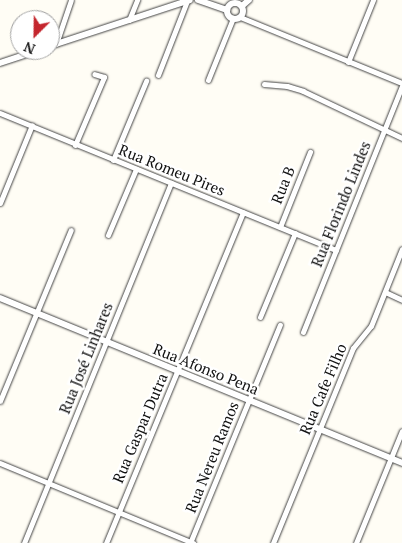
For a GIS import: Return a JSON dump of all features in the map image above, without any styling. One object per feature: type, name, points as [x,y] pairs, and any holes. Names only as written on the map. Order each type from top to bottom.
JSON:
[{"type":"street","points":[[60,28],[71,0]]},
{"type":"street","points":[[129,20],[136,0]]},
{"type":"street","points":[[198,0],[227,10],[236,18],[402,85]]},
{"type":"street","points":[[242,6],[249,0]]},
{"type":"street","points":[[348,62],[373,0]]},
{"type":"street","points":[[60,43],[188,1]]},
{"type":"street","points":[[158,76],[188,1]]},
{"type":"street","points":[[227,10],[233,3],[242,6]]},
{"type":"street","points":[[208,80],[236,18],[244,11],[242,6]]},
{"type":"street","points":[[76,145],[104,77],[94,74]]},
{"type":"street","points":[[113,160],[146,80]]},
{"type":"street","points":[[264,84],[287,86],[302,91],[402,138]]},
{"type":"street","name":"Rua Florindo Lindes","points":[[303,332],[402,85]]},
{"type":"street","name":"Rua Romeu Pires","points":[[0,113],[336,250]]},
{"type":"street","points":[[0,203],[32,125]]},
{"type":"street","name":"Rua B","points":[[280,227],[310,152]]},
{"type":"street","points":[[108,235],[136,169]]},
{"type":"street","name":"Rua José Linhares","points":[[24,543],[171,183]]},
{"type":"street","name":"Rua Gaspar Dutra","points":[[106,543],[243,212]]},
{"type":"street","points":[[0,401],[71,230]]},
{"type":"street","points":[[260,317],[295,233]]},
{"type":"street","name":"Rua Cafe Filho","points":[[273,543],[352,348],[372,326],[402,249]]},
{"type":"street","points":[[385,292],[402,300]]},
{"type":"street","name":"Rua Afonso Pena","points":[[0,298],[402,463]]},
{"type":"street","name":"Rua Nereu Ramos","points":[[191,543],[280,325]]},
{"type":"street","points":[[356,543],[402,431]]},
{"type":"street","points":[[0,463],[191,543]]}]
